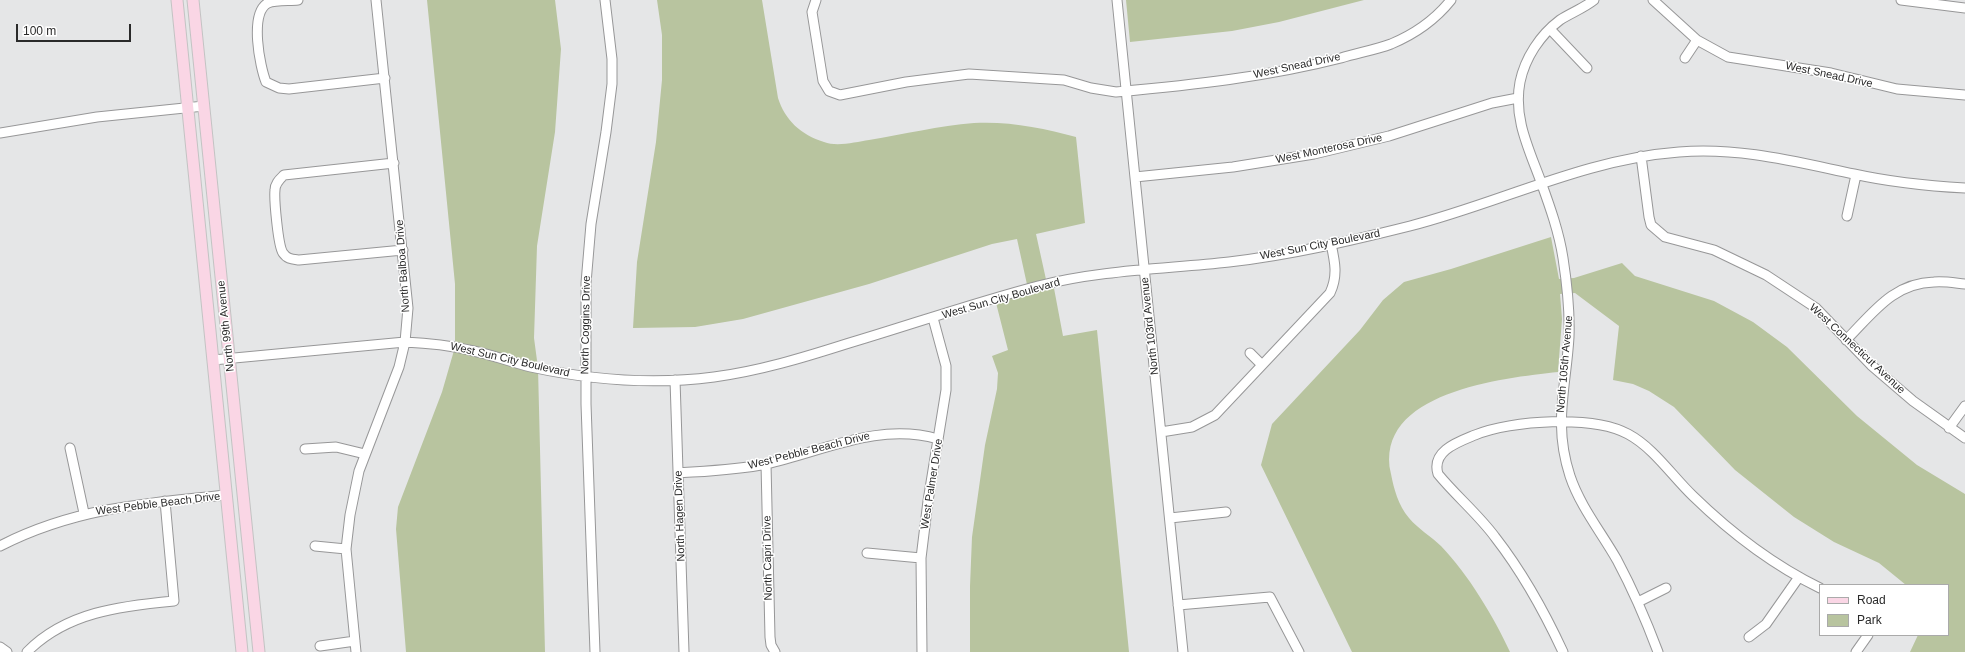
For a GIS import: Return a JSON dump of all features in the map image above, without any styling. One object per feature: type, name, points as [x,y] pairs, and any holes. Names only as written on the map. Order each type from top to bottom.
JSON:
[{"type":"main road","name":"North 99th Avenue","points":[[177,0],[242,652]]},
{"type":"main road","name":"North 99th Avenue","points":[[193,0],[259,652]]},
{"type":"main road","points":[[198,208],[214,206]]},
{"type":"main road","points":[[220,428],[236,426]]},
{"type":"street","points":[[298,0],[268,3],[263,7],[258,16],[256,25],[266,82],[279,88],[385,78]]},
{"type":"street","name":"North Balboa Drive","points":[[356,652],[346,548],[355,487],[365,454],[399,367],[405,342],[408,308],[376,0]]},
{"type":"street","name":"North Coggins Drive","points":[[595,652],[586,376],[587,259],[612,84],[610,40],[605,0]]},
{"type":"street","name":"West Snead Drive","points":[[816,0],[812,12],[825,86],[829,91],[840,95],[927,79],[969,74],[1064,80],[1102,90],[1126,91],[1271,73],[1390,44],[1422,28],[1436,18],[1451,0]]},
{"type":"street","name":"North 103rd Avenue","points":[[1117,0],[1183,652]]},
{"type":"street","name":"North 105th Avenue","points":[[1594,0],[1561,20],[1550,29],[1530,54],[1521,79],[1518,98],[1520,126],[1560,241],[1569,307],[1568,354],[1560,423],[1564,453],[1575,488],[1638,602],[1658,652]]},
{"type":"street","name":"West Snead Drive","points":[[1653,0],[1697,40],[1728,57],[1831,73],[1897,89],[1965,96]]},
{"type":"street","points":[[1901,0],[1965,8]]},
{"type":"street","points":[[1550,29],[1587,68]]},
{"type":"street","points":[[1685,58],[1697,40]]},
{"type":"street","name":"West Monterosa Drive","points":[[1135,177],[1233,167],[1314,154],[1389,136],[1492,103],[1518,98]]},
{"type":"street","points":[[0,133],[97,116],[204,106]]},
{"type":"street","name":"West Sun City Boulevard","points":[[213,360],[405,342],[433,344],[469,350],[528,366],[586,376],[635,381],[711,378],[779,365],[1039,286],[1090,276],[1241,260],[1331,244],[1446,216],[1597,165],[1641,156],[1694,151],[1728,151],[1794,160],[1856,175],[1922,185],[1965,188]]},
{"type":"street","name":"West Connecticut Avenue","points":[[1641,156],[1649,217],[1657,232],[1665,237],[1714,250],[1766,275],[1816,308],[1871,365],[1913,401],[1965,438]]},
{"type":"street","points":[[394,163],[284,175],[279,179],[274,189],[281,248],[283,254],[290,259],[299,260],[403,250]]},
{"type":"street","points":[[1847,216],[1856,175]]},
{"type":"street","points":[[1161,432],[1192,427],[1215,415],[1330,293],[1335,282],[1336,270],[1331,244]]},
{"type":"street","points":[[1846,340],[1883,303],[1899,290],[1914,285],[1934,282],[1965,284]]},
{"type":"street","name":"West Palmer Drive","points":[[922,652],[921,558],[928,502],[946,390],[946,366],[933,318]]},
{"type":"street","points":[[1250,353],[1262,365]]},
{"type":"street","name":"North Hagen Drive","points":[[675,380],[684,652]]},
{"type":"street","points":[[1949,428],[1965,406]]},
{"type":"street","points":[[1563,652],[1542,608],[1519,570],[1494,536],[1438,474],[1436,462],[1441,453],[1452,446],[1482,432],[1518,425],[1560,423],[1600,424],[1615,428],[1638,439],[1677,480],[1730,530],[1799,577],[1819,587]]},
{"type":"street","name":"West Pebble Beach Drive","points":[[678,473],[729,469],[766,464],[850,440],[880,434],[904,432],[938,438]]},
{"type":"street","points":[[305,449],[336,447],[365,454]]},
{"type":"street","points":[[70,448],[84,513]]},
{"type":"street","name":"North Capri Drive","points":[[766,464],[770,637],[771,646],[775,652]]},
{"type":"street","name":"West Pebble Beach Drive","points":[[0,546],[47,525],[84,513],[165,501],[226,495]]},
{"type":"street","points":[[27,652],[35,643],[58,628],[85,616],[125,606],[174,601],[165,501]]},
{"type":"street","points":[[1170,518],[1226,512]]},
{"type":"street","points":[[315,546],[346,548]]},
{"type":"street","points":[[867,553],[921,558]]},
{"type":"street","points":[[1749,637],[1766,624],[1799,577]]},
{"type":"street","points":[[1638,602],[1666,588]]},
{"type":"street","points":[[1178,605],[1270,597],[1299,652]]},
{"type":"street","points":[[1856,652],[1867,636]]},
{"type":"street","points":[[320,646],[355,641]]},
{"type":"street","points":[[0,646],[8,652]]},
{"type":"green space","points":[[427,0],[555,0],[561,49],[555,132],[537,246],[534,338],[538,368],[545,652],[406,652],[396,529],[398,507],[442,392],[455,347],[455,284]]},
{"type":"green space","points":[[657,0],[762,0],[778,98],[781,106],[795,126],[808,135],[824,142],[846,144],[948,126],[974,123],[1000,123],[1026,126],[1076,137],[1085,223],[1036,234],[1047,284],[1053,283],[1063,336],[1097,330],[1129,652],[970,652],[972,537],[985,445],[997,389],[998,373],[992,356],[1008,350],[995,299],[1028,289],[1017,239],[992,244],[869,284],[743,319],[695,327],[633,328],[637,262],[656,142],[662,80],[662,35]]},
{"type":"green space","points":[[1126,0],[1364,0],[1279,22],[1232,31],[1130,42]]},
{"type":"green space","points":[[1551,237],[1559,279],[1574,278],[1622,263],[1635,276],[1714,301],[1753,322],[1787,347],[1857,416],[1917,465],[1965,494],[1965,652],[1910,652],[1918,636],[1949,636],[1949,584],[1905,584],[1879,563],[1834,542],[1794,517],[1735,470],[1674,407],[1649,391],[1633,384],[1613,380],[1619,326],[1575,293],[1560,294],[1562,319],[1558,372],[1506,379],[1476,385],[1447,394],[1421,407],[1402,424],[1391,446],[1391,474],[1395,491],[1402,508],[1413,522],[1441,546],[1461,569],[1480,596],[1510,652],[1352,652],[1261,465],[1272,424],[1360,330],[1383,300],[1404,282],[1451,269]]}]
